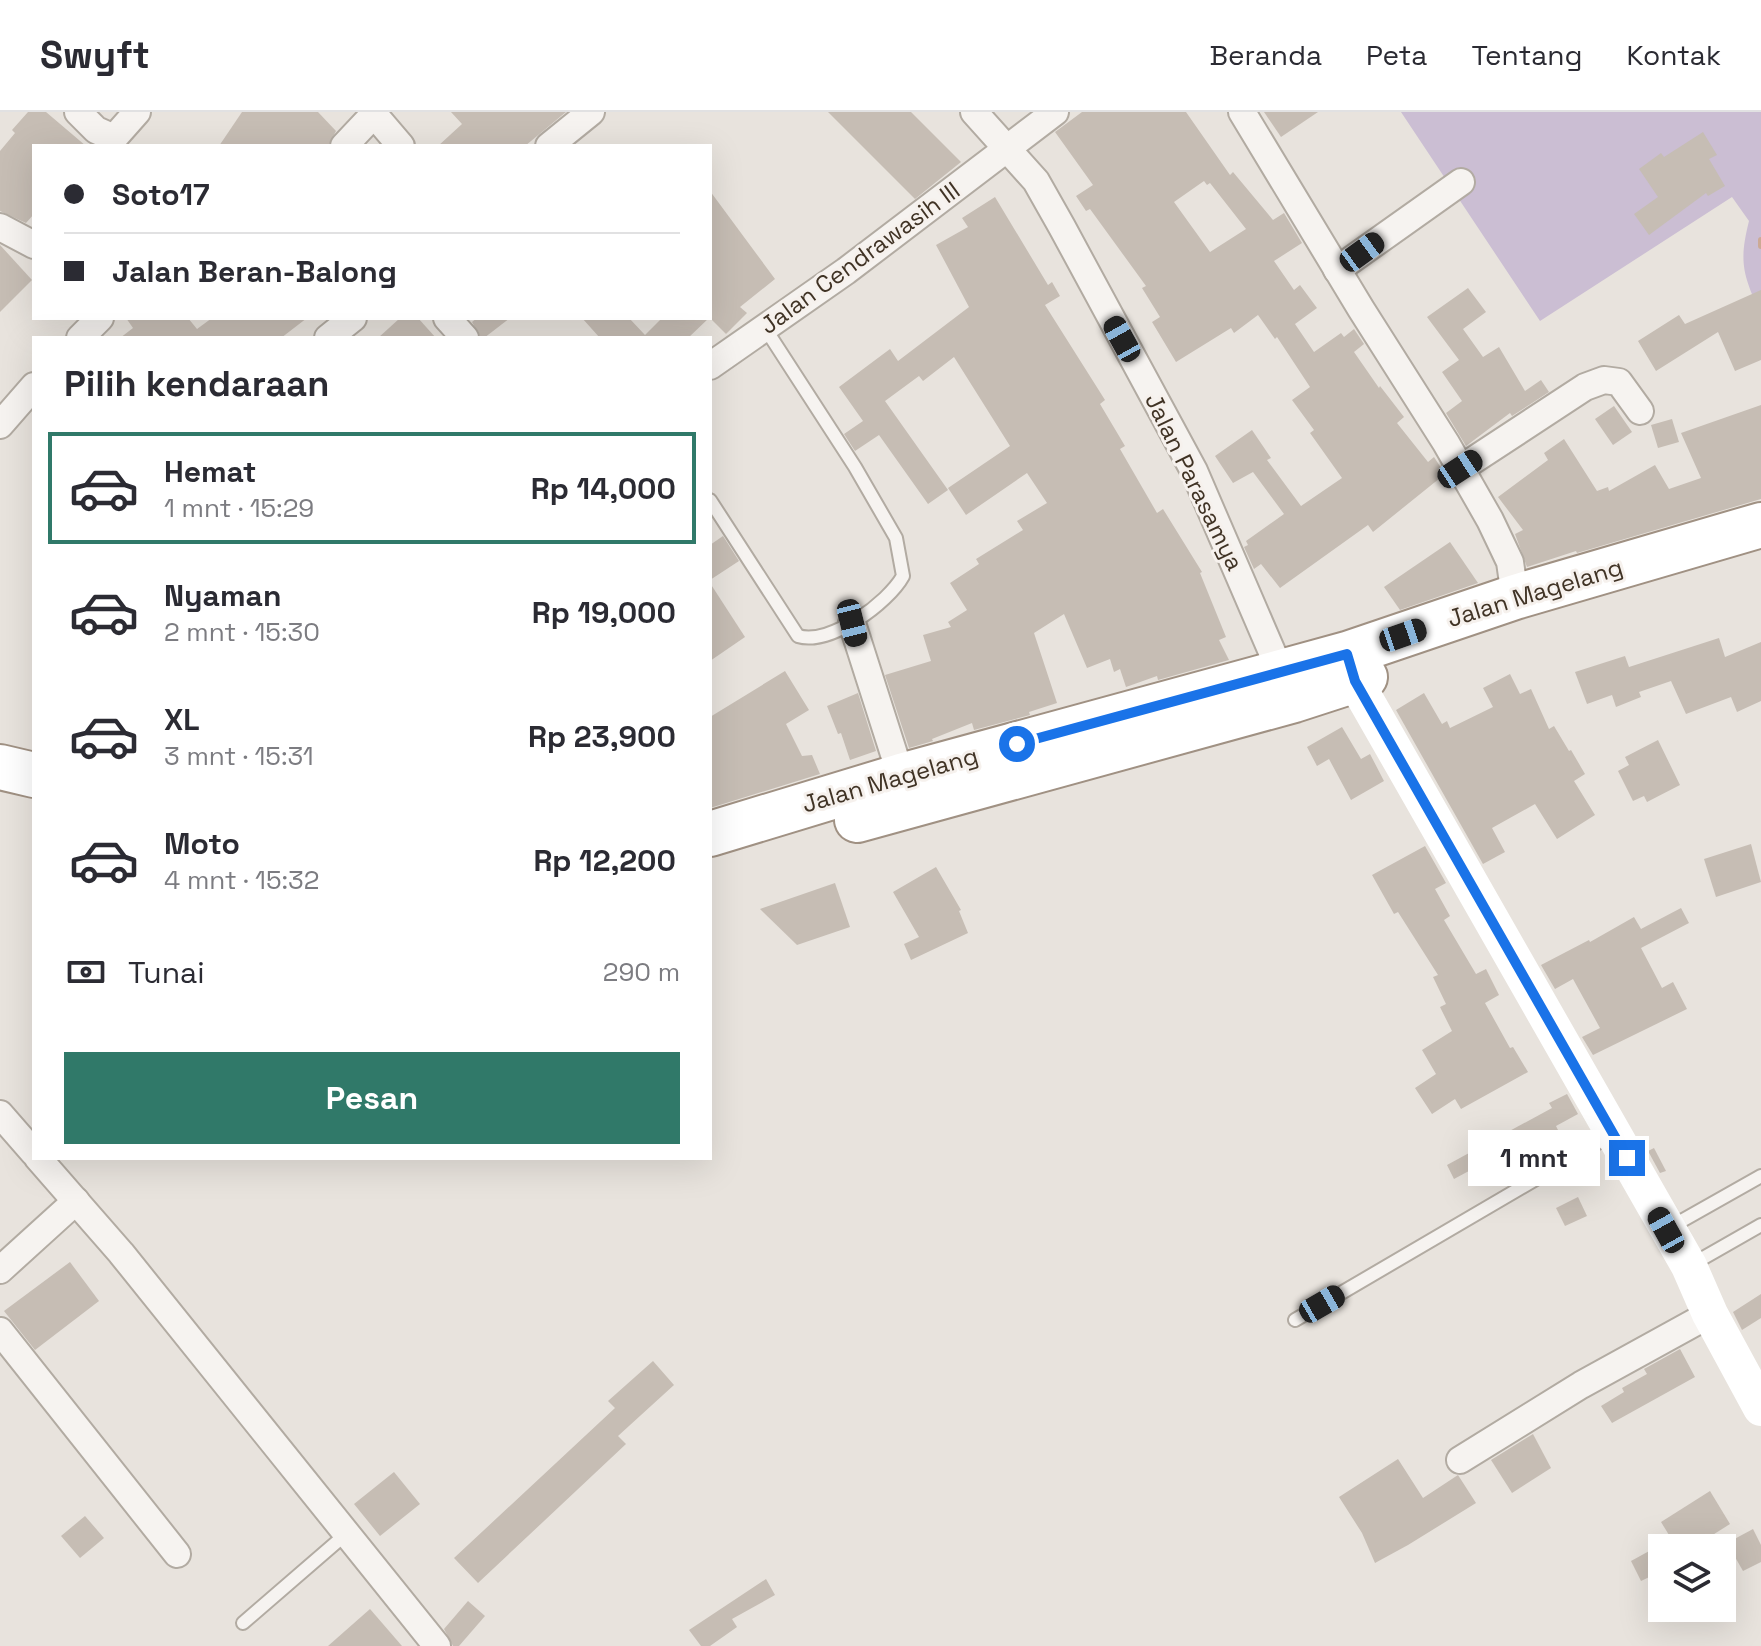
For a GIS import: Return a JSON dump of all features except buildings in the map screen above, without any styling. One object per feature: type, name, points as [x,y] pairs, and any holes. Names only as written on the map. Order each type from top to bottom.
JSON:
[{"type":"highway","name":"Jalan Magelang","points":[[1351,667],[1515,597],[1761,525]]},
{"type":"highway","name":"Jalan Magelang","points":[[712,859],[1287,685],[1526,626],[1761,556]]},
{"type":"highway","name":"Jalan Magelang","points":[[712,833],[901,776],[1287,685]]},
{"type":"highway","points":[[0,767],[32,775]]},
{"type":"highway","points":[[0,794],[32,802]]},
{"type":"main road","points":[[1351,667],[1689,1266],[1710,1314],[1761,1408]]},
{"type":"street","points":[[78,112],[96,130],[114,138],[137,112]]},
{"type":"street","points":[[559,143],[591,112]]},
{"type":"street","name":"Jalan Parasamya","points":[[974,112],[1009,149],[1042,192],[1194,471],[1287,685]]},
{"type":"street","name":"Jalan Cendrawasih III","points":[[712,365],[846,271],[1055,112]]},
{"type":"street","points":[[1242,112],[1460,469],[1510,562],[1515,597]]},
{"type":"street","points":[[346,144],[374,113],[399,144]]},
{"type":"street","points":[[1337,270],[1461,182]]},
{"type":"street","points":[[0,227],[32,244]]},
{"type":"street","points":[[82,336],[97,320]]},
{"type":"street","points":[[449,320],[463,336]]},
{"type":"street","points":[[1460,469],[1585,387],[1604,380],[1619,382],[1640,411]]},
{"type":"street","points":[[5,420],[32,388]]},
{"type":"street","points":[[852,623],[901,776]]},
{"type":"street","points":[[0,1114],[32,1151]]},
{"type":"street","points":[[40,1160],[121,1253],[437,1646]]},
{"type":"street","points":[[0,1270],[76,1201]]},
{"type":"street","points":[[1460,1460],[1581,1385],[1710,1314]]},
{"type":"street","points":[[0,1331],[177,1554]]},
{"type":"lane","points":[[712,503],[798,636],[815,638],[852,623],[889,595],[903,576],[896,538],[855,467],[765,328]]},
{"type":"lane","points":[[1295,1320],[1614,1134]]},
{"type":"lane","points":[[1666,1230],[1761,1176]]},
{"type":"lane","points":[[1689,1266],[1761,1225]]},
{"type":"lane","points":[[243,1623],[346,1534]]},
{"type":"shaded area","points":[[1401,112],[1761,112],[1761,316],[1744,270],[1749,221],[1732,197],[1540,321]]},
{"type":"waterway","points":[[1761,240],[1761,246]]},
{"type":"route","points":[[1017,744],[1347,654],[1355,681],[1627,1158]]}]
